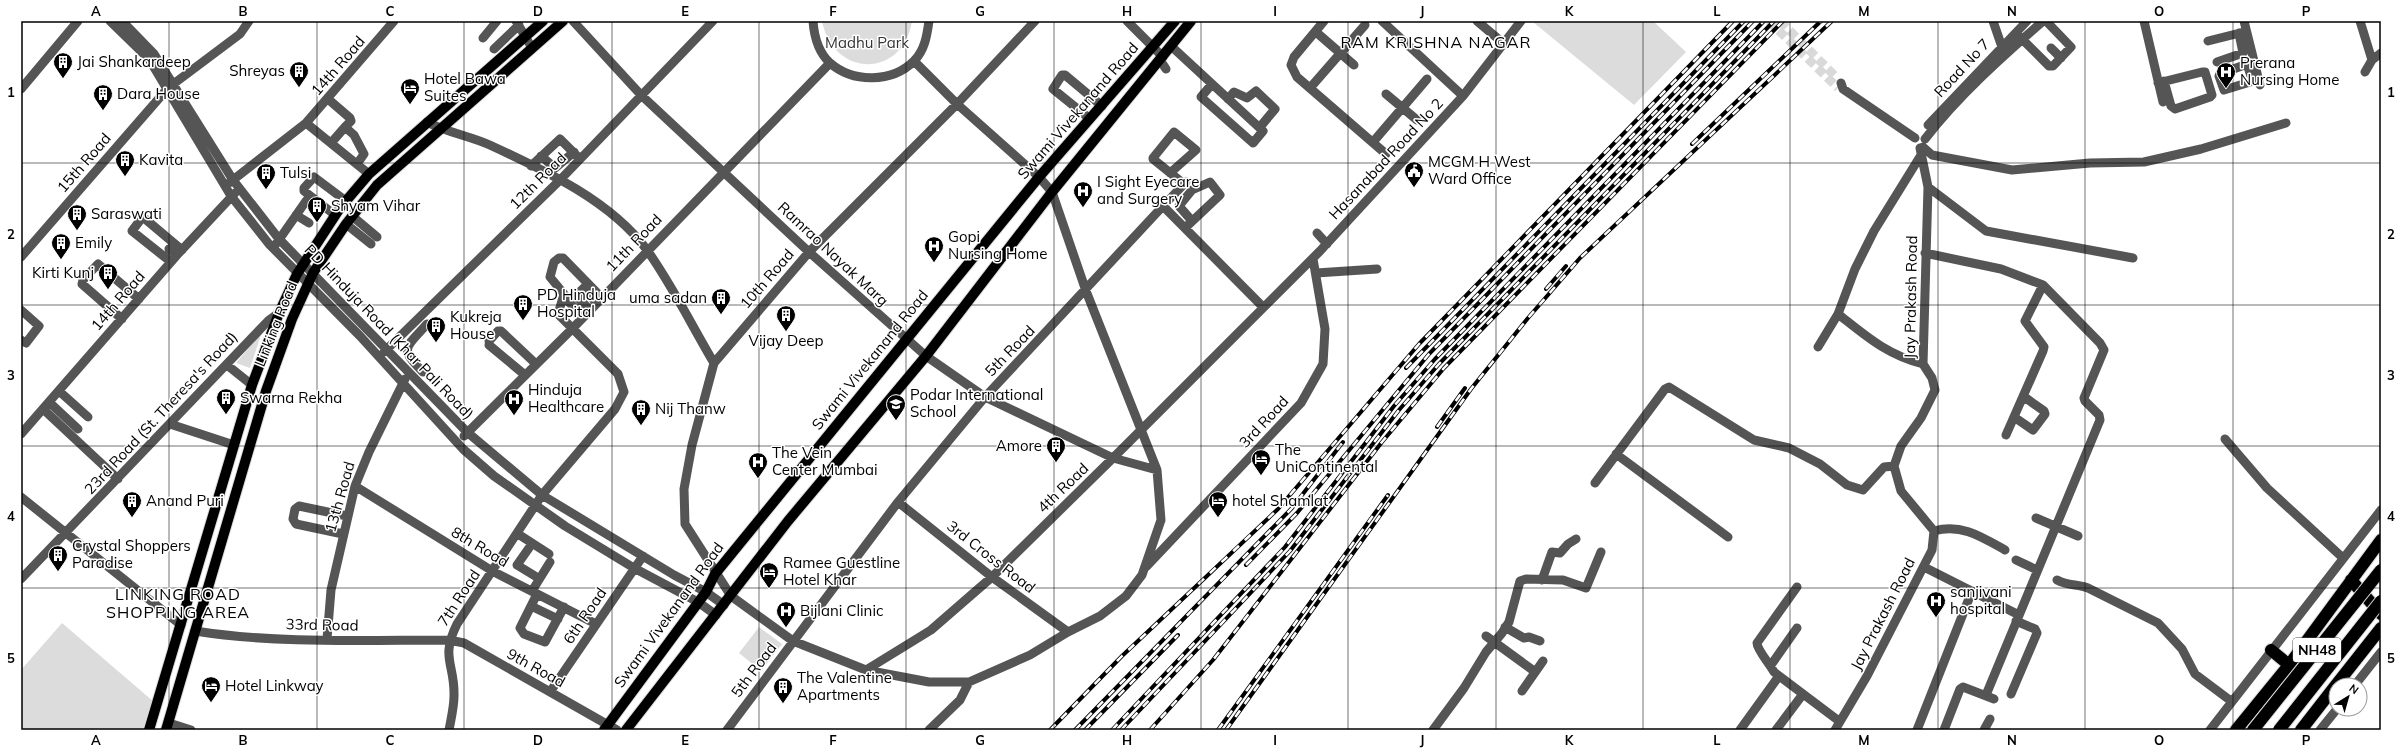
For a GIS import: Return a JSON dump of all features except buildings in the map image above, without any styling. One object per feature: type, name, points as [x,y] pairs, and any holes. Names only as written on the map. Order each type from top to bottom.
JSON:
[{"type":"highway","points":[[2236,730],[2288,665],[2381,540]]},
{"type":"highway","points":[[2366,561],[2381,575]]},
{"type":"highway","name":"NH48","points":[[2253,730],[2381,570]]},
{"type":"highway","points":[[2351,580],[2381,614]]},
{"type":"highway","name":"NH48","points":[[2279,730],[2381,601]]},
{"type":"highway","points":[[2342,677],[2381,628]]},
{"type":"highway","points":[[2271,650],[2288,665]]},
{"type":"highway","points":[[2301,730],[2328,695]]},
{"type":"main road","name":"Linking Road","points":[[149,730],[252,385],[279,314],[297,274],[335,216],[372,171],[543,21]]},
{"type":"main road","name":"Linking Road","points":[[168,726],[266,391],[292,319],[313,273],[349,220],[378,185],[563,21]]},
{"type":"main road","name":"Swami Vivekanand Road","points":[[610,728],[706,592],[715,574],[1039,177],[1175,21]]},
{"type":"main road","name":"Swami Vivekanand Road","points":[[626,730],[788,521],[926,356],[1052,192],[1191,21]]},
{"type":"main road","points":[[1129,75],[1141,84]]},
{"type":"main road","points":[[252,385],[266,391]]},
{"type":"street","points":[[21,89],[78,21]]},
{"type":"street","name":"PD Hinduja Road (Khar Pali Road)","points":[[110,21],[149,59],[171,85],[239,189],[279,239],[398,359],[419,373],[467,432],[542,495],[706,592],[724,605]]},
{"type":"street","name":"PD Hinduja Road (Khar Pali Road)","points":[[122,21],[154,54],[231,196],[273,248],[379,357],[457,442],[478,463],[536,507],[634,568],[698,602],[716,615]]},
{"type":"street","name":"15th Road","points":[[21,257],[171,85],[240,34],[249,21]]},
{"type":"street","name":"14th Road","points":[[225,186],[308,125],[394,21]]},
{"type":"street","points":[[483,38],[498,21],[509,30]]},
{"type":"street","name":"Ramrao Nayak Marg","points":[[573,21],[641,95],[723,170],[808,252],[906,340],[926,356],[985,397],[1114,458],[1157,470]]},
{"type":"street","name":"12th Road","points":[[379,357],[389,350],[419,318],[560,180],[577,155],[641,95],[713,21]]},
{"type":"street","points":[[813,21],[814,38],[830,62],[857,78],[888,77],[914,61],[926,40],[929,21]]},
{"type":"street","name":"10th Road","points":[[969,682],[929,682],[866,670],[793,641],[731,596],[715,574],[685,524],[684,489],[692,445],[714,362],[808,252],[957,104],[1035,21]]},
{"type":"street","points":[[1127,21],[1153,48],[1166,69]]},
{"type":"street","points":[[1324,21],[1294,57],[1291,65],[1297,77],[1386,154]]},
{"type":"street","points":[[1382,21],[1463,96]]},
{"type":"street","points":[[1477,21],[1503,43]]},
{"type":"street","name":"Hasanabad Road No 2","points":[[1263,307],[1313,259],[1463,96],[1521,21]]},
{"type":"street","points":[[1993,21],[2005,56]]},
{"type":"street","name":"Road No 7","points":[[1921,144],[2002,46],[2027,21]]},
{"type":"street","points":[[1818,347],[1838,314],[1855,269],[1874,231],[1921,144],[1935,126],[2022,39],[2045,21],[2071,47],[2053,66],[2049,66],[2022,39],[2015,32]]},
{"type":"street","points":[[2144,21],[2161,82],[2171,106],[2174,109],[2212,95],[2205,72],[2161,82]]},
{"type":"street","points":[[2217,62],[2243,53],[2239,44],[2243,32],[2244,21]]},
{"type":"street","points":[[2360,21],[2372,60]]},
{"type":"street","points":[[494,48],[504,39],[517,23],[532,48]]},
{"type":"street","points":[[1310,88],[1365,25]]},
{"type":"street","points":[[1316,32],[1354,65]]},
{"type":"street","points":[[2208,41],[2243,32]]},
{"type":"street","points":[[2243,32],[2251,63],[2260,85]]},
{"type":"street","points":[[504,39],[513,47]]},
{"type":"street","points":[[1171,46],[1260,127],[1264,132],[1252,144],[1201,97],[1212,84]]},
{"type":"street","points":[[2051,48],[2061,58]]},
{"type":"street","points":[[2365,72],[2372,60],[2381,53]]},
{"type":"street","points":[[914,61],[957,104],[1039,177],[1052,192],[1086,291],[1157,470],[1161,520],[1144,569],[1126,596],[1100,616],[1068,632],[1030,656],[969,682],[960,700],[929,730]]},
{"type":"street","name":"11th Road","points":[[457,442],[522,371],[536,364],[573,328],[723,170],[830,62]]},
{"type":"street","points":[[1090,119],[1053,89],[1062,75],[1065,75],[1102,106]]},
{"type":"street","points":[[1373,142],[1427,79]]},
{"type":"street","points":[[2161,82],[2163,102]]},
{"type":"street","points":[[1841,86],[1921,144],[1932,155],[2012,170],[2090,163],[2144,162],[2201,149],[2286,123]]},
{"type":"street","points":[[1228,99],[1234,92],[1247,98],[1256,91],[1275,109],[1260,127]]},
{"type":"street","points":[[1386,94],[1417,120]]},
{"type":"street","points":[[330,100],[351,119],[346,127],[330,143]]},
{"type":"street","points":[[1226,121],[1238,108]]},
{"type":"street","points":[[427,122],[440,129],[491,146],[560,180],[610,212],[646,250],[714,362]]},
{"type":"street","points":[[308,125],[330,143],[360,161],[372,171]]},
{"type":"street","points":[[346,127],[354,135],[364,154],[360,161]]},
{"type":"street","points":[[1170,173],[1196,150],[1174,132],[1152,158],[1183,185],[1188,195]]},
{"type":"street","points":[[531,166],[541,156],[560,140],[577,155],[555,168],[541,156]]},
{"type":"street","name":"Jay Prakash Road","points":[[1894,466],[1901,446],[1921,418],[1935,390],[1932,378],[1923,364],[1928,187],[1921,144]]},
{"type":"street","points":[[335,216],[304,191],[304,188],[314,177],[346,201]]},
{"type":"street","points":[[1185,228],[1220,194],[1209,181],[1194,188],[1179,208],[1192,221]]},
{"type":"street","name":"5th Road","points":[[727,730],[898,502],[985,397],[1086,291],[1183,185]]},
{"type":"street","points":[[1928,187],[1986,231],[2133,258]]},
{"type":"street","name":"14th Road","points":[[21,434],[122,319],[130,304],[239,189]]},
{"type":"street","points":[[273,248],[296,215],[309,201],[335,216]]},
{"type":"street","points":[[1163,206],[1263,307]]},
{"type":"street","points":[[296,215],[308,223]]},
{"type":"street","points":[[144,218],[176,256],[132,231],[141,219],[144,218]]},
{"type":"street","points":[[349,220],[374,240]]},
{"type":"street","points":[[1318,233],[1327,244]]},
{"type":"street","points":[[169,249],[176,256]]},
{"type":"street","points":[[1925,253],[2001,269],[2043,285],[2100,343],[2104,350],[2084,398],[2085,401],[2099,415],[2100,420],[2017,618],[1990,697],[1965,686],[1960,689],[1944,730]]},
{"type":"street","name":"3rd Road","points":[[1144,569],[1301,403],[1323,364],[1325,329],[1313,259]]},
{"type":"street","points":[[122,319],[82,284],[82,280],[98,264],[130,304]]},
{"type":"street","points":[[1316,273],[1377,269]]},
{"type":"street","points":[[2006,435],[2044,347],[2028,328],[2025,321],[2043,285]]},
{"type":"street","points":[[575,295],[591,309]]},
{"type":"street","points":[[575,295],[591,309]]},
{"type":"street","points":[[575,295],[591,309]]},
{"type":"street","points":[[542,495],[615,409],[624,392],[618,374],[558,314],[575,295]]},
{"type":"street","name":"4th Road","points":[[866,670],[931,630],[992,577],[1114,458],[1141,428],[1263,307]]},
{"type":"street","points":[[21,310],[39,326],[26,342],[21,340]]},
{"type":"street","name":"23rd Road (St. Theresa's Road)","points":[[21,579],[268,321],[279,314]]},
{"type":"street","points":[[1838,314],[1889,352],[1901,358],[1923,364]]},
{"type":"street","points":[[398,359],[407,353],[429,326],[419,318]]},
{"type":"street","points":[[529,357],[522,371],[489,343],[497,332],[501,331],[529,357],[536,364]]},
{"type":"street","points":[[389,350],[407,353],[419,373]]},
{"type":"street","points":[[227,365],[252,385]]},
{"type":"street","name":"13th Road","points":[[327,640],[331,590],[355,486],[402,382],[419,373]]},
{"type":"street","points":[[1595,483],[1665,389],[1669,387],[1754,440],[1789,448],[1820,464],[1847,485],[1863,490],[1884,467],[1894,466],[1901,491],[1934,531],[1948,527],[1973,532],[2005,550]]},
{"type":"street","points":[[58,391],[88,417]]},
{"type":"street","points":[[2014,417],[2033,430],[2045,414],[2044,411],[2023,396]]},
{"type":"street","points":[[46,406],[78,429]]},
{"type":"street","points":[[46,406],[118,478]]},
{"type":"street","points":[[170,424],[234,445]]},
{"type":"street","points":[[2225,439],[2267,488],[2343,558]]},
{"type":"street","points":[[1616,454],[1728,537]]},
{"type":"street","name":"8th Road","points":[[355,486],[494,572],[596,624]]},
{"type":"street","name":"7th Road","points":[[449,730],[454,696],[448,649],[449,640],[457,624],[494,572],[536,507],[542,495]]},
{"type":"street","points":[[21,497],[181,625]]},
{"type":"street","name":"3rd Cross Road","points":[[898,502],[992,577],[1068,632]]},
{"type":"street","points":[[343,534],[296,524],[293,519],[295,509],[299,506],[347,516]]},
{"type":"street","points":[[2210,730],[2231,701],[2381,510]]},
{"type":"street","points":[[2036,518],[2078,536]]},
{"type":"street","name":"Jay Prakash Road","points":[[1835,730],[1867,676],[1924,567],[1932,550],[1934,531]]},
{"type":"street","points":[[1542,580],[1552,552],[1560,553],[1568,544],[1576,539]]},
{"type":"street","points":[[514,540],[531,549]]},
{"type":"street","points":[[514,540],[549,558],[531,591],[531,606],[519,629],[524,634],[545,642],[564,607]]},
{"type":"street","points":[[531,549],[517,564],[522,569],[538,576]]},
{"type":"street","points":[[1433,730],[1464,688],[1505,627],[1520,581],[1526,578],[1563,580],[1588,588],[1601,552]]},
{"type":"street","name":"6th Road","points":[[550,692],[634,568],[644,556]]},
{"type":"street","points":[[2016,560],[2037,570]]},
{"type":"street","points":[[1924,567],[1972,591],[2035,629],[2037,634],[2011,694]]},
{"type":"street","points":[[513,582],[522,569]]},
{"type":"street","points":[[2057,580],[2068,586],[2077,584],[2088,588],[2158,622],[2182,649],[2195,674],[2231,701]]},
{"type":"street","points":[[1798,587],[1757,643],[1757,646],[1771,665],[1774,672],[1840,721]]},
{"type":"street","points":[[1917,730],[1972,591]]},
{"type":"street","points":[[531,606],[558,619]]},
{"type":"street","points":[[1505,627],[1524,638],[1528,637],[1540,641]]},
{"type":"street","points":[[1771,665],[1797,628]]},
{"type":"street","name":"33rd Road","points":[[196,631],[217,635],[327,640],[449,640]]},
{"type":"street","points":[[1486,636],[1534,671]]},
{"type":"street","name":"9th Road","points":[[449,640],[464,643],[610,728]]},
{"type":"street","points":[[2361,677],[2381,652]]},
{"type":"street","points":[[1522,691],[1534,671],[1543,661]]},
{"type":"street","points":[[1740,730],[1779,676]]},
{"type":"street","points":[[1776,730],[1803,694]]},
{"type":"street","points":[[2320,730],[2331,717]]},
{"type":"street","points":[[1984,730],[1990,719]]},
{"type":"street","points":[[168,726],[191,730]]},
{"type":"green space","name":"Madhu Park","points":[[822,21],[912,21],[906,40],[896,53],[882,62],[868,64],[853,61],[839,53],[829,40]]},
{"type":"green space","points":[[1653,21],[1686,52],[1634,105],[1533,22]]},
{"type":"green space","points":[[262,332],[250,368],[236,363]]},
{"type":"green space","points":[[62,623],[154,702],[146,730],[21,730],[21,670]]},
{"type":"green space","points":[[759,627],[782,644],[761,671],[739,653]]},
{"type":"tunnel","points":[[1769,21],[1838,88]]},
{"type":"tunnel","points":[[1780,21],[1837,78]]},
{"type":"railway","points":[[1050,730],[1122,656],[1278,509],[1419,344],[1733,21]]},
{"type":"railway","points":[[1406,368],[1744,21]]},
{"type":"railway","points":[[1246,565],[1297,513],[1429,354],[1753,21]]},
{"type":"railway","points":[[1112,730],[1285,547],[1394,406],[1435,359],[1764,21]]},
{"type":"railway","points":[[1121,730],[1290,551],[1399,410],[1439,364],[1774,21]]},
{"type":"railway","points":[[1150,730],[1213,660],[1382,442],[1444,368],[1783,21]]},
{"type":"railway","points":[[1692,144],[1821,21]]},
{"type":"railway","points":[[1226,730],[1471,389],[1528,318],[1580,258],[1832,21]]},
{"type":"railway","points":[[1546,289],[1566,266]]},
{"type":"railway","points":[[1437,427],[1465,388]]},
{"type":"railway","points":[[1075,730],[1292,508],[1343,442]]},
{"type":"railway","points":[[1218,730],[1388,495]]},
{"type":"railway","points":[[1085,730],[1178,635]]},
{"type":"place","name":"Jai Shankardeep","points":[[63,79]]},
{"type":"place","name":"Shreyas","points":[[299,88]]},
{"type":"place","name":"Prerana Nursing Home","points":[[2226,89]]},
{"type":"place","name":"Hotel Bawa Suites","points":[[410,105]]},
{"type":"place","name":"Dara House","points":[[103,111]]},
{"type":"place","name":"Kavita","points":[[125,177]]},
{"type":"place","name":"MCGM H West Ward Office","points":[[1414,188]]},
{"type":"place","name":"Tulsi","points":[[266,190]]},
{"type":"place","name":"I Sight Eyecare and Surgery","points":[[1083,208]]},
{"type":"place","name":"Shyam Vihar","points":[[317,223]]},
{"type":"place","name":"Saraswati","points":[[77,231]]},
{"type":"place","name":"Emily","points":[[61,260]]},
{"type":"place","name":"Gopi Nursing Home","points":[[934,263]]},
{"type":"place","name":"Kirti Kunj","points":[[108,290]]},
{"type":"place","name":"uma sadan","points":[[721,315]]},
{"type":"place","name":"PD Hinduja Hospital","points":[[523,321]]},
{"type":"place","name":"Vijay Deep","points":[[786,332]]},
{"type":"place","name":"Kukreja House","points":[[436,343]]},
{"type":"place","name":"Swarna Rekha","points":[[226,415]]},
{"type":"place","name":"Hinduja Healthcare","points":[[514,416]]},
{"type":"place","name":"Podar International School","points":[[896,421]]},
{"type":"place","name":"Nij Thanw","points":[[641,426]]},
{"type":"place","name":"Amore","points":[[1056,463]]},
{"type":"place","name":"The UniContinental","points":[[1261,476]]},
{"type":"place","name":"The Vein Center Mumbai","points":[[758,479]]},
{"type":"place","name":"Anand Puri","points":[[132,518]]},
{"type":"place","name":"hotel Shamlat","points":[[1218,518]]},
{"type":"place","name":"Crystal Shoppers Paradise","points":[[58,572]]},
{"type":"place","name":"Ramee Guestline Hotel Khar","points":[[769,589]]},
{"type":"place","name":"sanjivani hospital","points":[[1936,618]]},
{"type":"place","name":"Bijlani Clinic","points":[[786,628]]},
{"type":"place","name":"Hotel Linkway","points":[[211,703]]},
{"type":"place","name":"The Valentine Apartments","points":[[783,704]]},
{"type":"district","name":"RAM KRISHNA NAGAR","points":[[1436,42]]},
{"type":"district","name":"LINKING ROAD SHOPPING AREA","points":[[178,603]]}]
